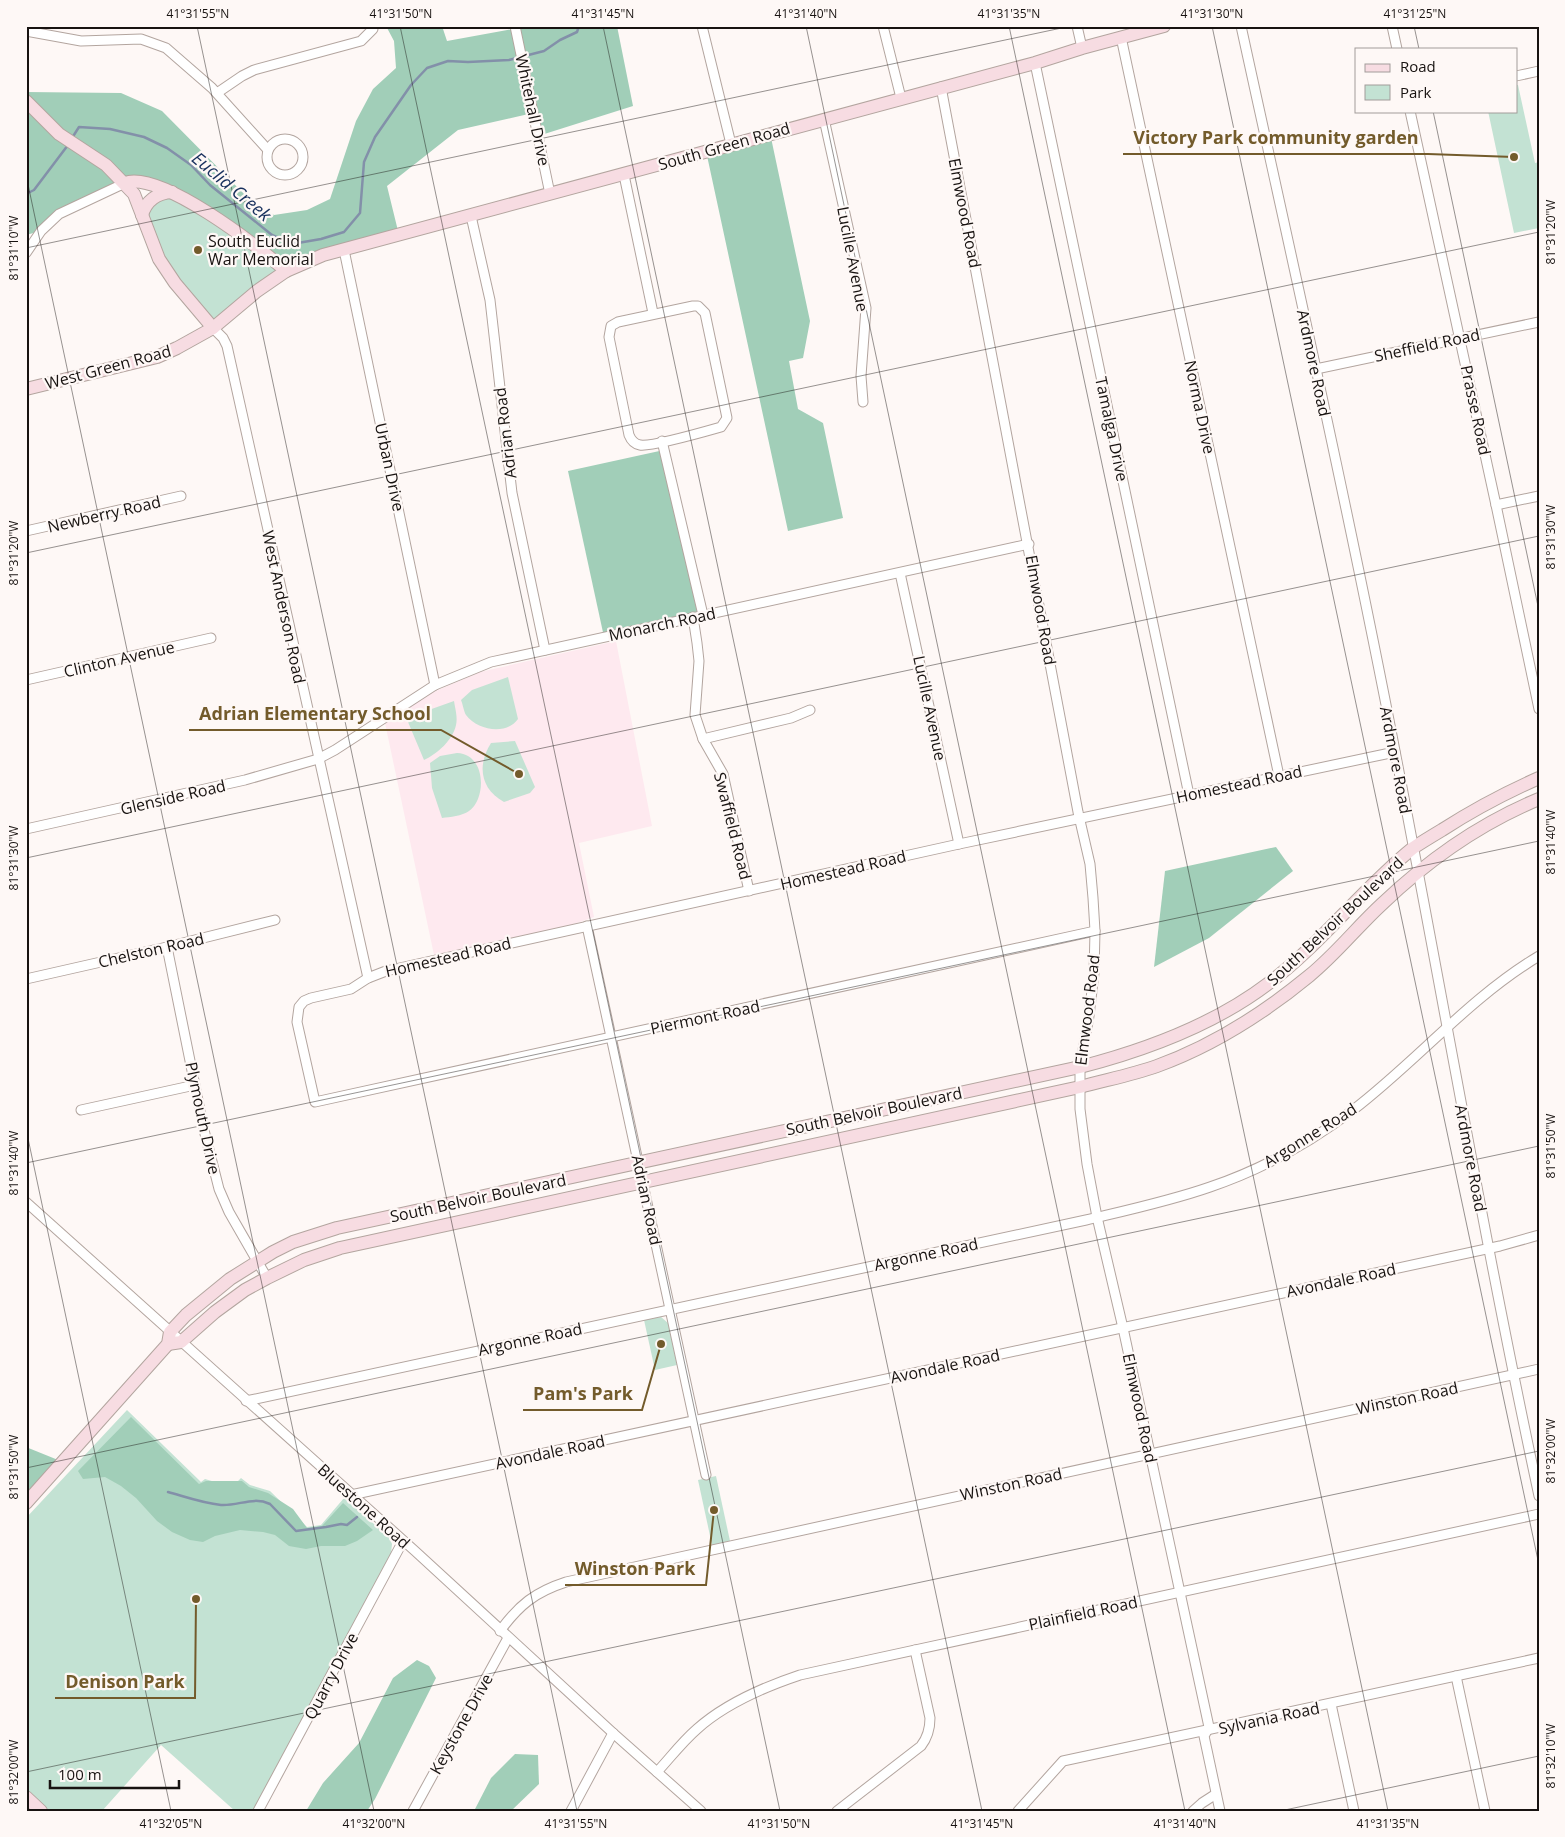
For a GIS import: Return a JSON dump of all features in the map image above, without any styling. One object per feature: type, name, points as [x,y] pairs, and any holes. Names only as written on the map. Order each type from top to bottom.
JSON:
[{"type":"street","name":"Whitehall Drive","points":[[515,26],[550,194]]},
{"type":"street","points":[[702,26],[731,144]]},
{"type":"street","points":[[883,26],[901,98]]},
{"type":"street","points":[[1077,26],[1082,48]]},
{"type":"street","name":"South Green Road","points":[[286,271],[323,255],[624,175],[1164,26]]},
{"type":"street","name":"Ardmore Road","points":[[1241,26],[1316,369],[1395,752],[1488,1248],[1539,1496]]},
{"type":"street","points":[[1392,26],[1397,48]]},
{"type":"street","points":[[217,93],[254,70],[361,41],[373,29]]},
{"type":"street","points":[[26,31],[81,41],[141,39],[166,48],[217,93],[268,150],[267,158],[269,165],[278,173],[293,173],[301,165],[303,152],[299,145],[292,140],[280,139],[273,143],[268,150]]},
{"type":"street","name":"Norma Drive","points":[[1122,38],[1279,776]]},
{"type":"street","name":"Tamalga Drive","points":[[1035,63],[1189,795]]},
{"type":"street","points":[[1518,76],[1539,71]]},
{"type":"street","name":"Elmwood Road","points":[[941,87],[1090,864],[1094,931],[1092,990],[1080,1067],[1084,1141],[1097,1217],[1123,1328],[1209,1727],[1204,1736],[1220,1811]]},
{"type":"street","points":[[26,101],[59,134],[106,165],[125,183],[138,200],[151,242],[168,274],[214,328]]},
{"type":"street","name":"Prasse Road","points":[[1410,112],[1539,708]]},
{"type":"street","name":"Lucille Avenue","points":[[824,119],[866,308],[861,376],[863,402]]},
{"type":"street","points":[[624,175],[653,313]]},
{"type":"street","points":[[26,253],[42,231],[59,214],[125,183],[135,181],[172,192],[201,208],[261,250],[286,271]]},
{"type":"street","points":[[142,215],[147,202],[157,196],[172,192]]},
{"type":"street","name":"Adrian Road","points":[[471,216],[490,300],[512,493],[545,650]]},
{"type":"street","name":"Urban Drive","points":[[344,250],[435,685]]},
{"type":"street","name":"West Green Road","points":[[26,389],[157,357],[177,348],[214,328],[257,290],[286,271]]},
{"type":"street","points":[[693,306],[702,309],[705,313],[727,418],[721,427],[662,441],[642,446],[631,440],[609,330],[614,323],[653,313],[693,306]]},
{"type":"street","name":"Sheffield Road","points":[[1316,369],[1539,322]]},
{"type":"street","name":"West Anderson Road","points":[[214,328],[223,338],[226,346],[368,978]]},
{"type":"street","points":[[662,441],[703,615]]},
{"type":"street","name":"Newberry Road","points":[[26,532],[181,496]]},
{"type":"street","points":[[1496,505],[1539,496]]},
{"type":"street","name":"Monarch Road","points":[[318,759],[336,750],[435,685],[491,662],[1029,544]]},
{"type":"street","name":"Lucille Avenue","points":[[900,573],[959,844]]},
{"type":"street","name":"Swaffield Road","points":[[693,617],[699,661],[695,715],[703,739],[723,774],[749,891]]},
{"type":"street","name":"Clinton Avenue","points":[[26,680],[211,638]]},
{"type":"street","points":[[703,739],[791,718],[810,710]]},
{"type":"street","name":"Homestead Road","points":[[315,1102],[297,1022],[299,1007],[311,998],[351,989],[368,978],[386,971],[959,844],[1395,752]]},
{"type":"street","name":"Glenside Road","points":[[26,829],[245,780],[318,759]]},
{"type":"street","name":"South Belvoir Boulevard","points":[[26,1503],[169,1338],[186,1315],[209,1295],[258,1261],[293,1242],[337,1228],[1080,1067],[1154,1045],[1190,1029],[1244,1000],[1294,963],[1414,848],[1463,816],[1511,790],[1539,778]]},
{"type":"street","name":"South Belvoir Boulevard","points":[[181,1342],[215,1312],[245,1290],[304,1260],[340,1248],[1080,1087],[1156,1066],[1186,1054],[1242,1024],[1283,997],[1349,939],[1381,905],[1417,873],[1463,839],[1539,799]]},
{"type":"street","name":"Chelston Road","points":[[26,979],[275,920]]},
{"type":"street","name":"Adrian Road","points":[[587,926],[706,1475]]},
{"type":"street","name":"Piermont Road","points":[[315,1102],[1094,931]]},
{"type":"street","name":"Plymouth Drive","points":[[167,947],[210,1158],[219,1190],[229,1212],[267,1278]]},
{"type":"street","name":"Argonne Road","points":[[246,1401],[1097,1217],[1211,1187],[1263,1165],[1305,1142],[1351,1111],[1393,1077],[1485,993],[1539,956]]},
{"type":"street","points":[[81,1110],[196,1085]]},
{"type":"street","points":[[26,1202],[169,1338],[181,1342]]},
{"type":"street","name":"Avondale Road","points":[[352,1495],[1500,1246],[1539,1235]]},
{"type":"street","name":"Bluestone Road","points":[[181,1342],[701,1811]]},
{"type":"street","name":"Winston Road","points":[[500,1631],[524,1603],[550,1587],[566,1582],[736,1543],[1150,1455],[1539,1369]]},
{"type":"street","name":"Plainfield Road","points":[[657,1772],[685,1741],[705,1723],[731,1706],[785,1680],[809,1673],[1539,1514]]},
{"type":"street","name":"Quarry Drive","points":[[258,1811],[403,1541]]},
{"type":"street","name":"Keystone Drive","points":[[413,1811],[508,1638]]},
{"type":"street","points":[[837,1811],[921,1746],[926,1740],[930,1729],[930,1718],[915,1650]]},
{"type":"street","name":"Sylvania Road","points":[[1018,1811],[1063,1761],[1539,1658]]},
{"type":"street","points":[[1456,1676],[1485,1811]]},
{"type":"street","points":[[1331,1704],[1354,1811]]},
{"type":"street","points":[[570,1811],[613,1733]]},
{"type":"street","points":[[1193,1811],[1216,1794]]},
{"type":"street","points":[[26,1797],[41,1811]]},
{"type":"shaded area","points":[[616,641],[652,826],[579,843],[594,917],[571,925],[434,955],[385,723],[431,693],[480,672]]},
{"type":"green space","points":[[386,26],[442,26],[447,41],[530,26],[617,26],[633,106],[538,136],[533,113],[458,130],[387,186],[399,235],[286,271],[261,250],[143,182],[82,203],[41,231],[26,235],[26,92],[121,93],[162,111],[248,198],[274,215],[307,210],[330,199],[356,121],[373,89],[396,68],[394,41]]},
{"type":"green space","points":[[1518,85],[1535,163],[1539,162],[1539,228],[1514,233],[1488,112],[1518,112]]},
{"type":"green space","points":[[770,133],[810,321],[803,358],[789,361],[798,409],[823,423],[843,518],[788,531],[706,151]]},
{"type":"green space","points":[[166,193],[286,271],[213,328],[168,274],[144,208]]},
{"type":"green space","points":[[664,450],[703,615],[604,637],[568,471]]},
{"type":"green space","points":[[508,677],[518,719],[513,724],[500,729],[485,728],[478,725],[465,714],[461,700],[472,690]]},
{"type":"green space","points":[[454,701],[457,722],[452,736],[439,750],[424,760],[408,722],[412,716]]},
{"type":"green space","points":[[515,741],[535,787],[530,793],[504,802],[496,797],[486,783],[483,776],[484,760],[491,743]]},
{"type":"green space","points":[[457,753],[467,755],[478,768],[481,778],[479,797],[475,805],[466,813],[442,818],[432,788],[430,763],[440,756]]},
{"type":"green space","points":[[1276,847],[1293,871],[1209,938],[1154,967],[1165,871]]},
{"type":"green space","points":[[661,1317],[668,1323],[677,1365],[655,1370],[644,1320]]},
{"type":"green space","points":[[127,1410],[201,1482],[205,1479],[232,1487],[241,1478],[250,1485],[270,1491],[307,1527],[321,1525],[344,1498],[389,1537],[392,1544],[391,1554],[253,1811],[235,1811],[161,1745],[102,1811],[49,1811],[26,1790],[26,1518]]},
{"type":"green space","points":[[131,1417],[199,1484],[206,1481],[242,1481],[249,1487],[268,1493],[293,1509],[307,1528],[322,1526],[343,1503],[373,1530],[357,1541],[345,1546],[321,1546],[306,1549],[289,1546],[275,1535],[263,1532],[240,1530],[215,1536],[203,1542],[190,1540],[172,1532],[157,1521],[136,1498],[121,1486],[105,1477],[83,1479],[78,1471]]},
{"type":"green space","points":[[26,1447],[63,1462],[26,1503]]},
{"type":"green space","points":[[716,1476],[730,1541],[712,1545],[698,1480]]},
{"type":"green space","points":[[417,1660],[429,1666],[436,1678],[375,1799],[367,1811],[306,1811],[323,1783],[359,1743],[393,1678]]},
{"type":"green space","points":[[515,1754],[538,1755],[539,1784],[511,1811],[474,1811],[491,1778]]},
{"type":"waterway","name":"Euclid Creek","points":[[72,138],[79,127],[110,129],[144,137],[167,148],[191,165],[210,185],[272,235],[292,244],[321,239],[344,232],[360,213],[364,162],[375,137],[411,85],[427,68],[448,61],[509,60],[544,51],[560,40],[577,32],[579,26]]},
{"type":"waterway","name":"Euclid Creek","points":[[26,194],[34,190],[68,145]]},
{"type":"waterway","points":[[168,1492],[221,1505],[252,1501],[264,1502],[270,1504],[296,1531],[341,1524],[347,1525],[357,1517]]},
{"type":"place","name":"Victory Park community garden","points":[[1514,157]]},
{"type":"place","name":"South Euclid War Memorial","points":[[198,250]]},
{"type":"place","name":"Adrian Elementary School","points":[[519,774]]},
{"type":"place","name":"Pam's Park","points":[[661,1344]]},
{"type":"place","name":"Winston Park","points":[[714,1510]]},
{"type":"place","name":"Denison Park","points":[[196,1599]]}]
